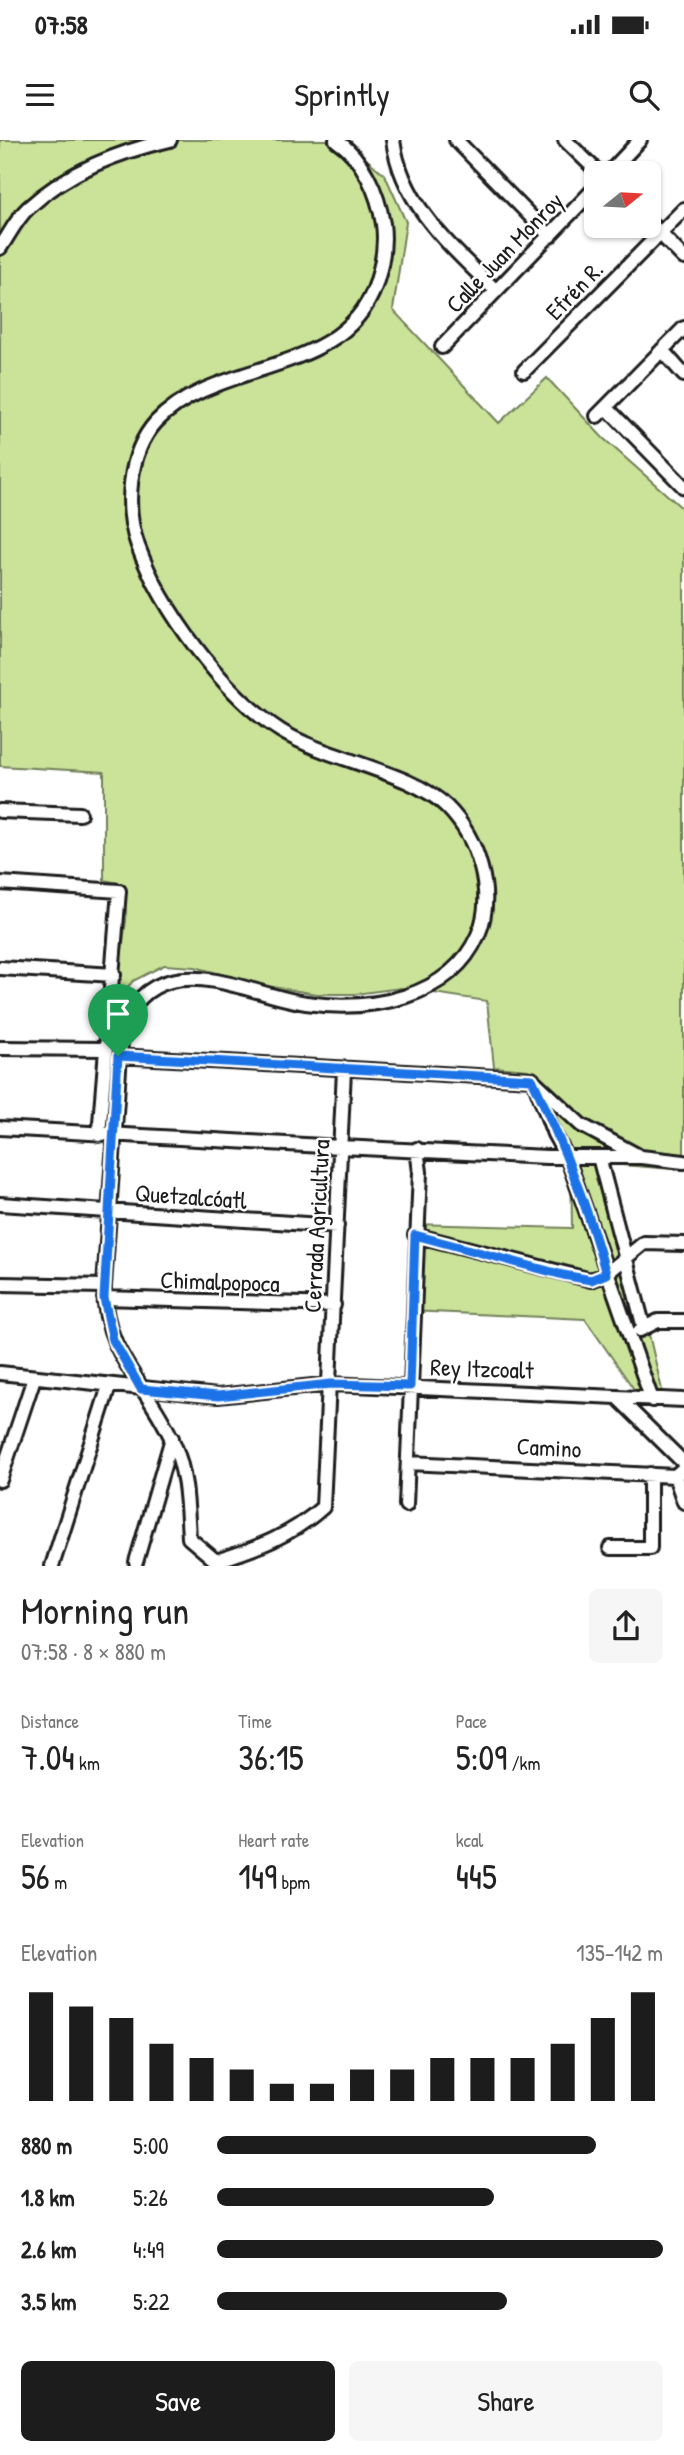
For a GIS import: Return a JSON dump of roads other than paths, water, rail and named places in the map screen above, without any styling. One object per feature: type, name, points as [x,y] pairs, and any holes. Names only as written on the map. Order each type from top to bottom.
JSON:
[{"type":"street","points":[[0,248],[27,209],[76,172],[142,147],[170,140]]},
{"type":"street","points":[[136,1562],[172,1438],[113,1340],[104,1292],[118,1056],[122,1026],[134,1003],[150,990],[170,981],[193,979],[308,1004],[379,1003],[426,989],[465,960],[480,931],[486,899],[480,864],[466,831],[446,806],[418,787],[331,756],[282,732],[249,707],[216,674],[157,584],[137,545],[129,503],[136,460],[154,425],[180,401],[225,379],[297,358],[333,339],[371,299],[382,268],[385,237],[380,206],[365,171],[336,140]]},
{"type":"street","points":[[393,140],[403,179],[426,220],[496,291]]},
{"type":"street","points":[[456,140],[550,236]]},
{"type":"street","points":[[565,140],[587,161]]},
{"type":"street","points":[[620,161],[640,140]]},
{"type":"street","name":"Calle Juan Monroy","points":[[442,347],[584,200]]},
{"type":"street","name":"Efrén R.","points":[[662,230],[684,209]]},
{"type":"street","points":[[662,234],[684,258]]},
{"type":"street","name":"Efrén R.","points":[[524,371],[654,238]]},
{"type":"street","points":[[684,328],[602,411],[684,487]]},
{"type":"street","points":[[662,350],[684,375]]},
{"type":"street","points":[[0,811],[80,814]]},
{"type":"street","points":[[0,883],[119,891],[99,1135]]},
{"type":"street","points":[[0,968],[114,975]]},
{"type":"street","points":[[0,1048],[104,1049]]},
{"type":"street","points":[[118,1056],[532,1079],[581,1125],[641,1157]]},
{"type":"street","name":"Cerrada Agricultura","points":[[172,1438],[183,1467],[189,1538],[216,1561],[267,1545],[302,1526],[323,1507],[344,1070]]},
{"type":"street","points":[[532,1079],[554,1134],[568,1157],[606,1274],[652,1400]]},
{"type":"street","points":[[0,1128],[341,1147],[568,1157],[641,1157],[684,1161]]},
{"type":"street","points":[[406,1505],[415,1235],[420,1172],[417,1149]]},
{"type":"street","points":[[599,1157],[644,1328]]},
{"type":"street","name":"Quetzalcóatl","points":[[0,1204],[337,1226]]},
{"type":"street","points":[[415,1235],[591,1280],[606,1274],[645,1243],[684,1244]]},
{"type":"street","name":"Chimalpopoca","points":[[0,1284],[334,1306]]},
{"type":"street","points":[[630,1335],[658,1321],[684,1321]]},
{"type":"street","name":"Rey Itzcoalt","points":[[0,1373],[218,1396],[331,1384],[602,1394],[618,1398],[684,1401]]},
{"type":"street","points":[[0,1480],[34,1378]]},
{"type":"street","points":[[52,1566],[109,1386]]},
{"type":"street","points":[[618,1398],[681,1469],[684,1502]]},
{"type":"street","name":"Camino","points":[[408,1463],[650,1474],[681,1469]]},
{"type":"street","points":[[610,1548],[650,1548],[650,1474]]}]
